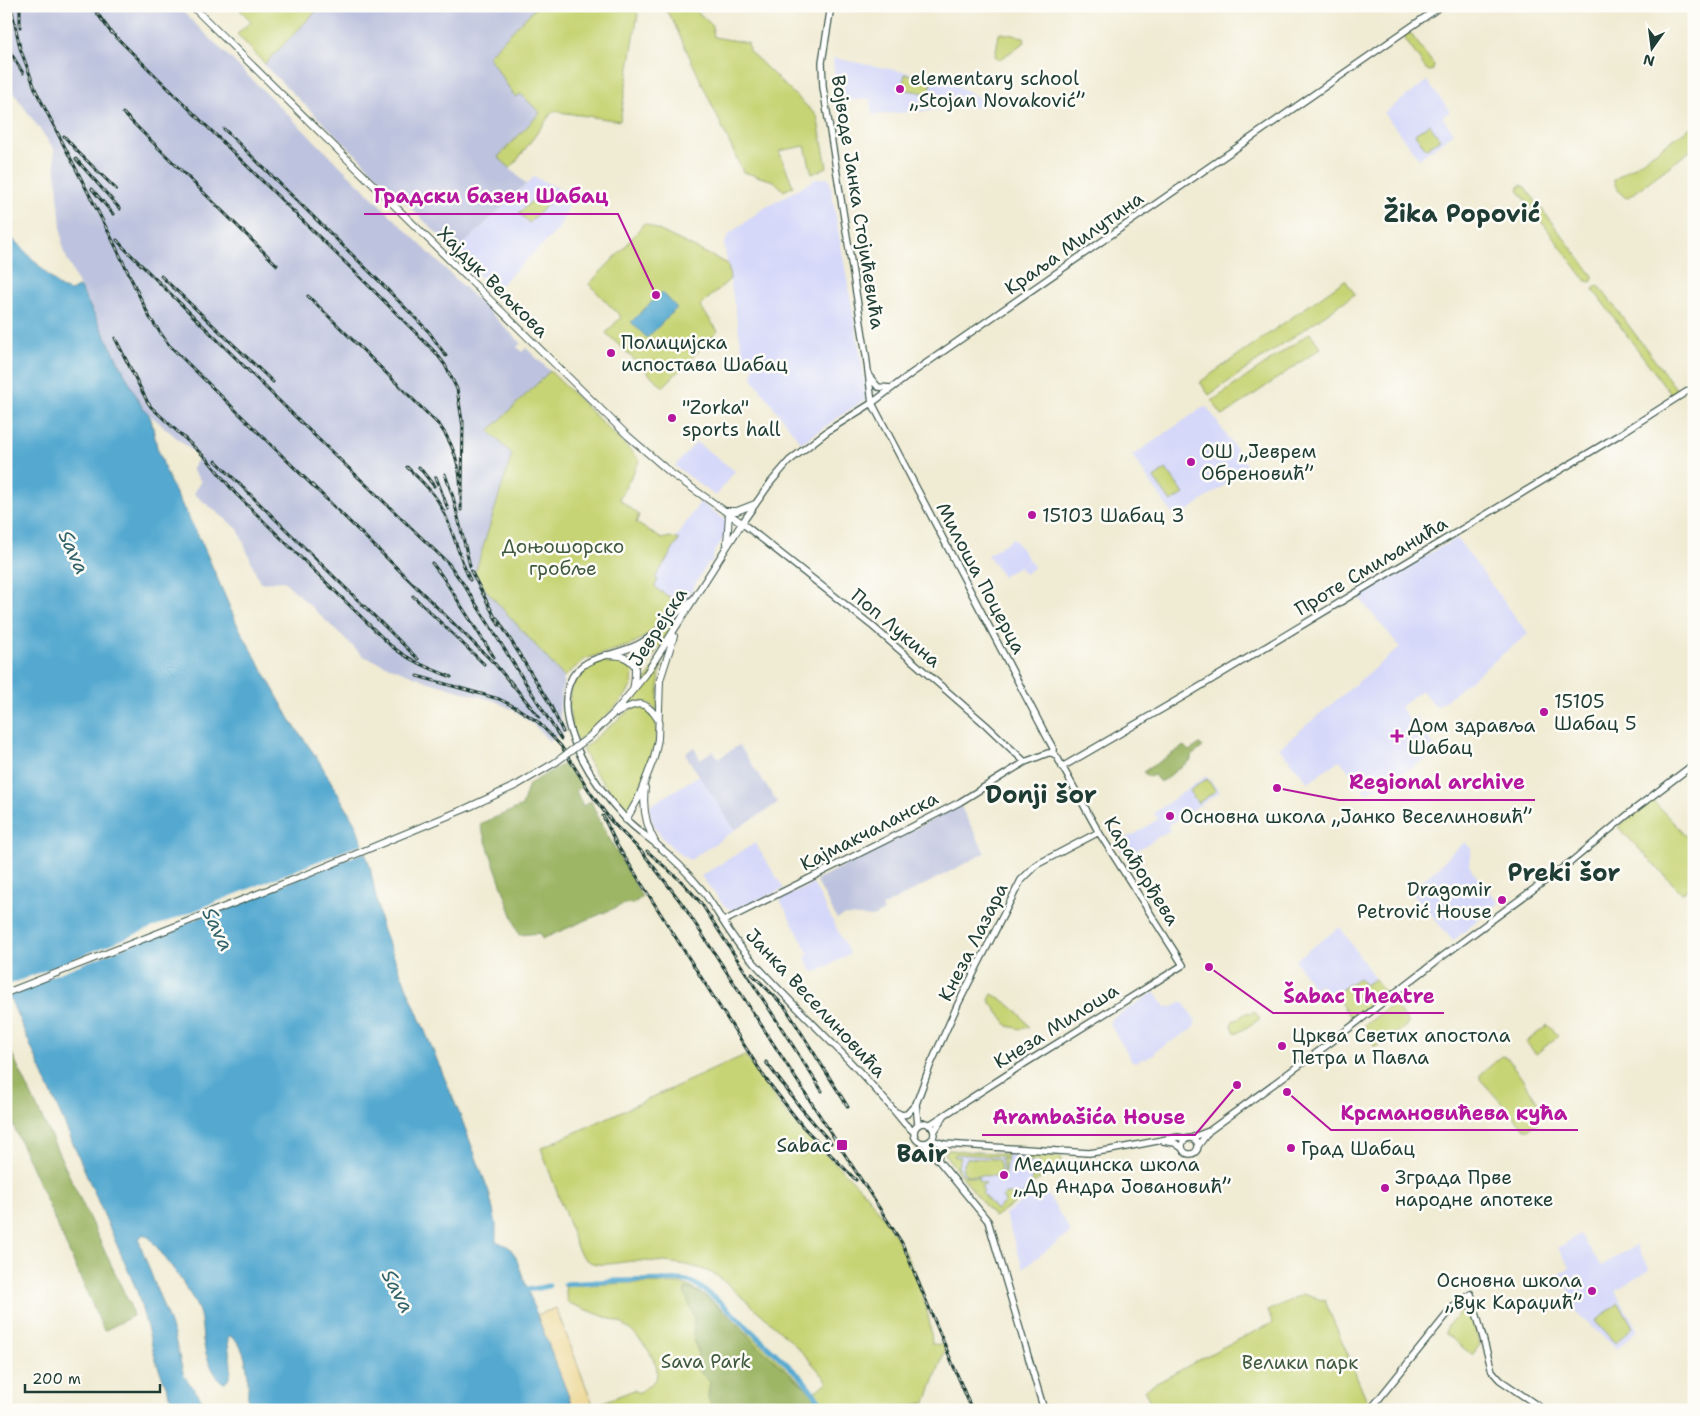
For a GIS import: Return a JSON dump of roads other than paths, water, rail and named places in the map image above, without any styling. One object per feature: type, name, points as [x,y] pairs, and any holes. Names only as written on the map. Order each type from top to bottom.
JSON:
[{"type":"main road","name":"Хајдук Вељкова","points":[[192,6],[619,428],[665,468],[742,523]]},
{"type":"main road","name":"Војводе Јанка Стојићевића","points":[[831,6],[822,62],[823,87],[872,403]]},
{"type":"main road","name":"Краља Милутина","points":[[742,523],[770,482],[790,461],[829,430],[872,403],[1441,6]]},
{"type":"main road","points":[[868,374],[878,387],[892,388]]},
{"type":"main road","name":"Проте Смиљанића","points":[[1062,767],[1186,695],[1694,388]]},
{"type":"main road","name":"Милоша Поцерца","points":[[872,403],[1050,741],[1053,753],[1062,767]]},
{"type":"main road","points":[[727,546],[727,513],[755,504]]},
{"type":"main road","name":"Јеврејска","points":[[6,993],[308,874],[498,795],[556,762],[588,738],[609,718],[652,666],[742,523]]},
{"type":"main road","name":"Поп Лукина","points":[[742,523],[871,625],[986,725],[1024,762]]},
{"type":"main road","name":"Јанка Веселиновића","points":[[694,598],[660,630],[639,645],[606,655],[585,664],[576,671],[568,689],[566,708],[573,739],[581,756],[604,792],[626,820],[656,844],[702,890],[742,949],[773,984],[824,1034],[905,1124],[916,1128]]},
{"type":"main road","points":[[656,844],[649,831],[644,812],[644,800],[647,780],[658,739],[660,680],[674,640],[674,632]]},
{"type":"main road","points":[[630,694],[635,681],[635,653],[639,645]]},
{"type":"main road","points":[[606,655],[619,655],[626,658],[636,667]]},
{"type":"main road","points":[[609,718],[633,704],[641,704],[648,706],[653,711],[659,722]]},
{"type":"main road","name":"Кајмакчаланска","points":[[724,921],[900,834],[960,802],[1024,762],[1053,753]]},
{"type":"main road","points":[[1182,1148],[1183,1143],[1188,1139],[1209,1131],[1330,1043],[1443,956],[1572,861],[1631,812],[1694,764]]},
{"type":"main road","name":"Карађорђева","points":[[1062,767],[1099,832],[1183,965]]},
{"type":"main road","points":[[626,820],[647,780]]},
{"type":"main road","name":"Кнеза Лазара","points":[[916,1128],[916,1104],[930,1066],[956,1007],[1022,880],[1036,865],[1099,832]]},
{"type":"main road","name":"Кнеза Милоша","points":[[927,1124],[1183,965]]},
{"type":"main road","points":[[894,1110],[905,1115],[916,1104]]},
{"type":"main road","points":[[916,1104],[919,1113],[934,1133],[948,1144]]},
{"type":"main road","name":"Кнеза Милоша","points":[[934,1133],[945,1114]]},
{"type":"main road","points":[[927,1124],[916,1128],[916,1140],[922,1144],[929,1142],[1088,1152],[1183,1137],[1197,1141],[1198,1146]]},
{"type":"main road","points":[[1161,1141],[1175,1143],[1190,1154],[1196,1151],[1209,1131]]},
{"type":"main road","points":[[929,1142],[934,1133]]},
{"type":"main road","points":[[929,1142],[938,1160],[988,1221],[1044,1410]]},
{"type":"main road","points":[[938,1160],[939,1149],[948,1144]]},
{"type":"main road","points":[[1370,1410],[1453,1307],[1471,1294],[1490,1366],[1495,1375],[1544,1410]]},
{"type":"main road","points":[[1453,1307],[1468,1305],[1474,1310]]},
{"type":"water","name":"Sava","points":[[6,232],[61,288],[71,291],[78,287],[81,289],[142,407],[151,419],[157,447],[170,482],[202,543],[237,624],[291,721],[319,761],[356,825],[370,867],[382,928],[462,1120],[489,1192],[496,1224],[496,1241],[509,1247],[515,1255],[574,1410],[266,1410],[261,1408],[250,1403],[248,1399],[246,1363],[239,1344],[230,1336],[228,1338],[231,1362],[229,1379],[225,1383],[222,1382],[215,1374],[207,1357],[202,1325],[193,1299],[176,1272],[150,1238],[143,1234],[139,1239],[140,1244],[174,1335],[184,1376],[210,1410],[176,1410],[157,1364],[137,1291],[6,989]]},
{"type":"water","points":[[662,292],[677,308],[647,338],[631,322]]},
{"type":"waterway","points":[[565,1284],[677,1280],[688,1281],[697,1285],[719,1301],[802,1378],[827,1410]]},
{"type":"waterway","points":[[522,1291],[549,1286]]},
{"type":"railway","points":[[11,6],[20,48],[36,91],[150,318],[169,345],[495,664],[513,686]]},
{"type":"railway","points":[[20,6],[20,27]]},
{"type":"railway","points":[[92,6],[110,31],[436,353],[445,365],[457,389],[463,427]]},
{"type":"railway","points":[[6,45],[23,73]]},
{"type":"railway","points":[[123,113],[277,265]]},
{"type":"railway","points":[[224,129],[429,332],[446,356]]},
{"type":"railway","points":[[64,136],[116,189]]},
{"type":"railway","points":[[76,159],[120,209]]},
{"type":"railway","points":[[92,189],[113,214]]},
{"type":"railway","points":[[117,240],[313,434],[448,563],[464,585],[561,739]]},
{"type":"railway","points":[[161,276],[273,382]]},
{"type":"railway","points":[[308,296],[440,426],[451,446],[458,466],[461,487],[461,510]]},
{"type":"railway","points":[[115,338],[151,407],[208,460],[235,493],[390,645],[411,659],[451,677]]},
{"type":"railway","points":[[462,490],[463,421]]},
{"type":"railway","points":[[216,461],[418,659]]},
{"type":"railway","points":[[407,467],[428,487],[438,501],[470,580]]},
{"type":"railway","points":[[419,467],[434,486]]},
{"type":"railway","points":[[445,474],[453,497],[470,566]]},
{"type":"railway","points":[[436,477],[448,509]]},
{"type":"railway","points":[[432,563],[494,657]]},
{"type":"railway","points":[[471,571],[499,625]]},
{"type":"railway","points":[[413,596],[484,664]]},
{"type":"railway","points":[[497,618],[550,704],[563,732]]},
{"type":"railway","points":[[417,676],[499,699],[538,722],[561,746],[592,795],[612,822],[642,852],[683,905],[902,1243],[972,1410]]},
{"type":"railway","points":[[509,680],[539,717]]},
{"type":"railway","points":[[603,816],[617,845],[765,1078],[803,1127],[856,1180]]},
{"type":"railway","points":[[647,851],[682,882],[701,903],[822,1091]]},
{"type":"railway","points":[[752,974],[785,1007],[848,1107]]},
{"type":"railway","points":[[766,1062],[800,1107],[831,1143]]},
{"type":"place","name":"elementary school „Stojan Novaković”","points":[[900,89]]},
{"type":"place","name":"Градски базен Шабац","points":[[656,295]]},
{"type":"place","name":"Полицијска испостава Шабац","points":[[611,353]]},
{"type":"place","name":"\"Zorka\" sports hall","points":[[672,418]]},
{"type":"place","name":"ОШ „Јеврем Обреновић”","points":[[1191,462]]},
{"type":"place","name":"15103 Шабац 3","points":[[1032,515]]},
{"type":"place","name":"15105 Шабац 5","points":[[1544,712]]},
{"type":"place","name":"Дом здравља Шабац","points":[[1397,736]]},
{"type":"place","name":"Regional archive","points":[[1277,788]]},
{"type":"place","name":"Основна школа „Јанко Веселиновић”","points":[[1170,816]]},
{"type":"place","name":"Dragomir Petrović House","points":[[1502,900]]},
{"type":"place","name":"Šabac Theatre","points":[[1209,967]]},
{"type":"place","name":"Црква Светих апостола Петра и Павла","points":[[1282,1046]]},
{"type":"place","name":"Arambašića House","points":[[1237,1085]]},
{"type":"place","name":"Крсмановићева кућа","points":[[1287,1092]]},
{"type":"place","name":"Sabac","points":[[842,1145]]},
{"type":"place","name":"Град Шабац","points":[[1291,1148]]},
{"type":"place","name":"Медицинска школа „Др Андра Јовановић”","points":[[1004,1175]]},
{"type":"place","name":"Зграда Прве народне апотеке","points":[[1385,1188]]},
{"type":"place","name":"Основна школа „Вук Караџић”","points":[[1592,1291]]},
{"type":"district","name":"Žika Popović","points":[[1462,214]]},
{"type":"district","name":"Donji šor","points":[[1041,795]]},
{"type":"district","name":"Preki šor","points":[[1564,873]]},
{"type":"district","name":"Bair","points":[[922,1154]]},
{"type":"park label","name":"Доњошорско гробље","points":[[563,557]]},
{"type":"park label","name":"Sava Park","points":[[706,1361]]},
{"type":"park label","name":"Велики парк","points":[[1300,1362]]}]
